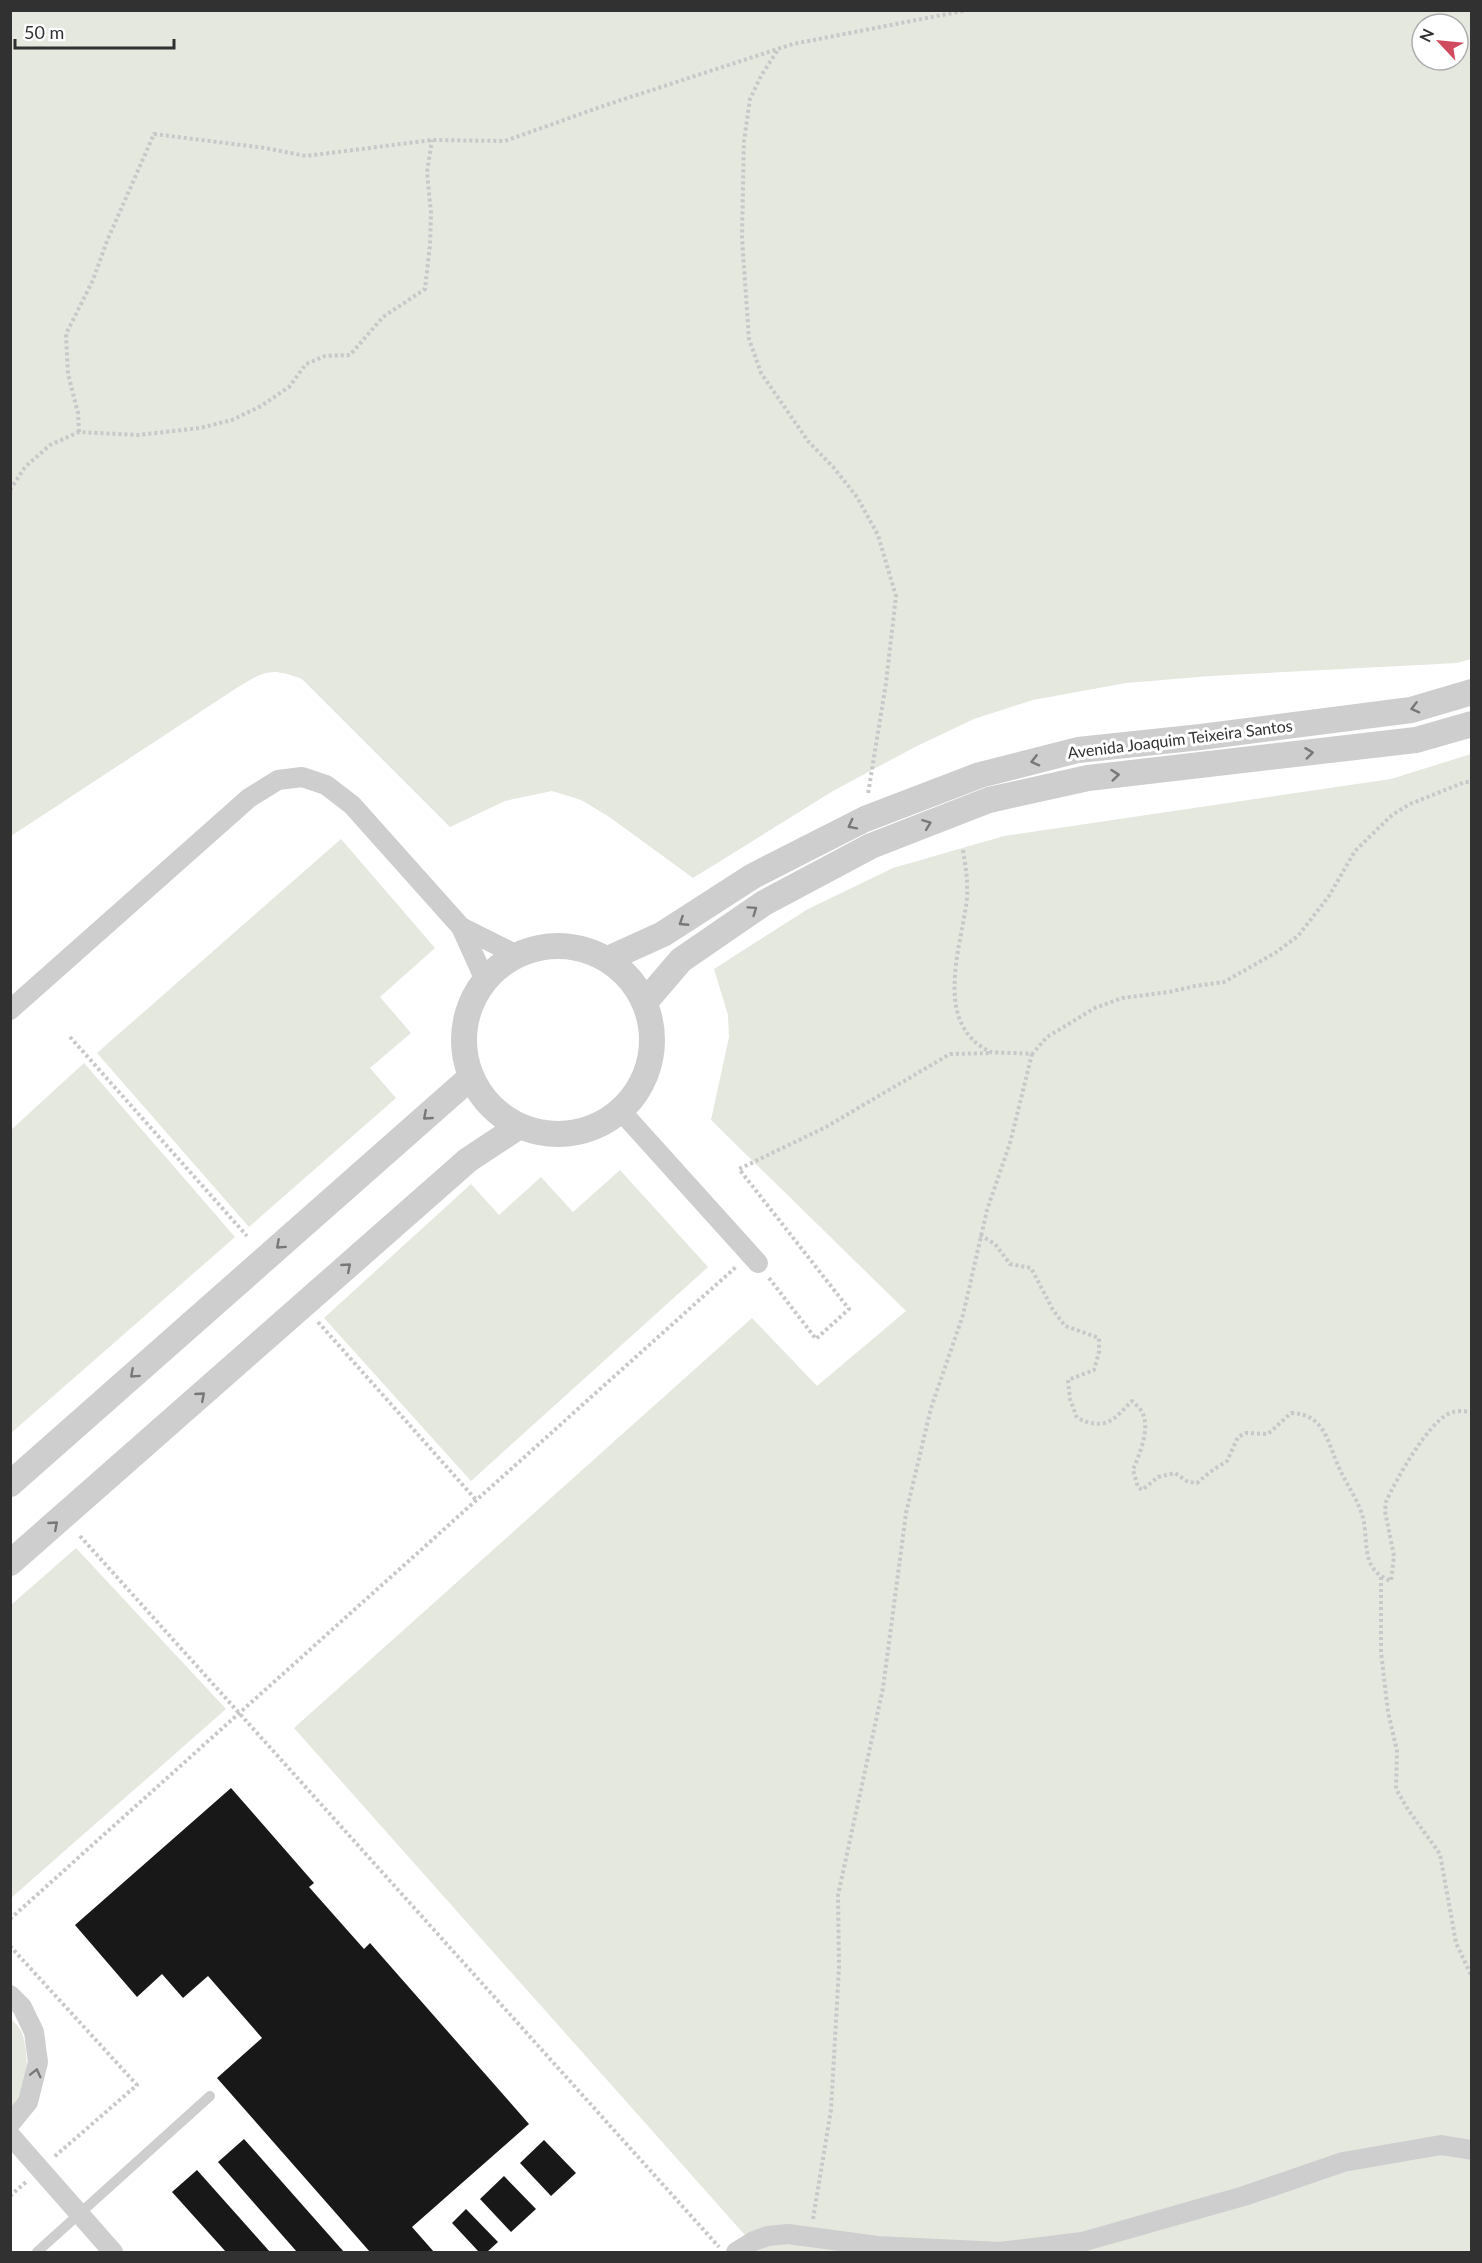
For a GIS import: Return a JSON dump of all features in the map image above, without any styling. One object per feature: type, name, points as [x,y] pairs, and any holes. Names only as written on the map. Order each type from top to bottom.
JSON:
[{"type":"street","name":"Avenida Joaquim Teixeira Santos","points":[[608,959],[663,934],[753,876],[865,819],[980,775],[1078,750],[1411,710],[1472,692]]},
{"type":"street","name":"Avenida Joaquim Teixeira Santos","points":[[645,1002],[681,960],[764,903],[871,846],[989,800],[1088,778],[1416,740],[1472,724]]},
{"type":"street","points":[[10,1010],[249,798],[278,780],[302,777],[326,785],[352,805],[461,927],[485,980]]},
{"type":"street","points":[[461,927],[517,955]]},
{"type":"street","points":[[547,946],[579,947],[608,959],[629,978],[645,1002],[652,1033],[649,1066],[635,1095],[612,1118],[582,1132],[549,1135],[518,1126],[498,1114],[482,1097],[471,1077],[464,1052],[464,1026],[471,1002],[485,980],[499,966],[517,955],[547,946]]},
{"type":"street","points":[[10,1484],[471,1077]]},
{"type":"street","points":[[620,1110],[754,1259]]},
{"type":"street","points":[[10,1563],[468,1161],[518,1126]]},
{"type":"street","points":[[10,1995],[22,2007],[34,2032],[38,2062],[28,2102],[10,2124]]},
{"type":"street","points":[[10,2135],[113,2253]]},
{"type":"street","points":[[736,2253],[754,2241],[768,2236],[789,2234],[877,2246],[1000,2252],[1082,2242],[1244,2196],[1343,2162],[1441,2145],[1472,2150]]},
{"type":"lane","points":[[37,2253],[210,2096]]},
{"type":"path","points":[[79,432],[78,413],[68,374],[66,334],[93,280],[107,241],[154,134],[265,148],[306,156],[432,140],[505,141],[606,105],[793,44],[968,10]]},
{"type":"path","points":[[777,51],[750,99],[744,141],[742,238],[748,339],[761,373],[808,441],[834,468],[862,506],[878,535],[896,596],[886,683],[872,759],[865,819]]},
{"type":"path","points":[[10,490],[26,467],[50,445],[79,432],[138,435],[200,428],[232,420],[261,406],[288,387],[306,364],[325,356],[350,355],[366,339],[383,316],[425,289],[432,213],[427,172],[432,140]]},
{"type":"path","points":[[810,2236],[831,2110],[839,1967],[838,1895],[882,1688],[906,1513],[930,1408],[963,1315],[980,1235],[1010,1143],[1032,1054],[1047,1037],[1095,1008],[1122,998],[1224,982],[1275,953],[1298,936],[1329,896],[1355,851],[1392,814],[1410,804],[1465,782],[1472,782]]},
{"type":"path","points":[[963,850],[968,877],[966,904],[955,968],[954,1004],[963,1028],[976,1042],[993,1053]]},
{"type":"path","points":[[70,1037],[247,1236]]},
{"type":"path","points":[[10,1919],[477,1501],[754,1259],[816,1339],[849,1309],[739,1169],[826,1127],[950,1054],[1013,1052],[1032,1054]]},
{"type":"path","points":[[980,1235],[995,1244],[1010,1264],[1031,1268],[1053,1310],[1065,1326],[1099,1338],[1099,1352],[1094,1370],[1068,1380],[1070,1399],[1077,1418],[1092,1425],[1110,1423],[1132,1401],[1143,1413],[1144,1433],[1140,1454],[1133,1470],[1138,1487],[1142,1490],[1158,1477],[1175,1473],[1188,1482],[1197,1483],[1227,1461],[1238,1437],[1246,1433],[1268,1434],[1290,1413],[1308,1417],[1317,1423],[1328,1437],[1337,1464],[1361,1510],[1369,1563],[1381,1577],[1391,1581],[1394,1556],[1385,1511],[1393,1486],[1435,1424],[1449,1413],[1472,1412]]},
{"type":"path","points":[[303,1305],[477,1501]]},
{"type":"path","points":[[80,1536],[723,2253]]},
{"type":"path","points":[[1381,1577],[1381,1652],[1388,1713],[1397,1751],[1396,1789],[1440,1854],[1456,1943],[1472,1977]]},
{"type":"path","points":[[10,1946],[137,2085],[40,2169]]},
{"type":"shaded area","points":[[11,10],[1471,11],[1471,659],[1457,663],[1210,676],[1126,683],[1033,700],[974,719],[915,747],[833,791],[693,878],[608,816],[581,800],[552,791],[505,801],[450,827],[302,679],[282,673],[267,673],[235,689],[11,836]]},
{"type":"shaded area","points":[[1471,754],[1471,2252],[760,2252],[294,1728],[752,1318],[817,1386],[906,1311],[711,1120],[729,1037],[728,1015],[714,969],[808,909],[893,868],[1004,836],[1391,779]]},
{"type":"shaded area","points":[[341,839],[435,948],[380,997],[411,1033],[370,1068],[396,1098],[249,1227],[97,1053]]},
{"type":"shaded area","points":[[84,1063],[235,1237],[11,1433],[11,1130]]},
{"type":"shaded area","points":[[620,1170],[708,1267],[471,1481],[324,1318],[471,1184],[499,1215],[541,1177],[573,1212]]},
{"type":"shaded area","points":[[76,1548],[226,1709],[11,1898],[11,1605]]},
{"type":"shaded area","points":[[10,2017],[22,2033],[27,2063],[21,2096],[10,2112]]},
{"type":"building","points":[[231,1788],[314,1883],[309,1887],[364,1949],[370,1943],[529,2124],[412,2227],[434,2252],[370,2252],[217,2078],[262,2038],[208,1976],[183,1998],[162,1974],[137,1997],[75,1925]]},
{"type":"building","points":[[244,2139],[344,2252],[297,2252],[218,2162]]},
{"type":"building","points":[[544,2140],[576,2173],[551,2196],[520,2163]]},
{"type":"building","points":[[197,2170],[270,2252],[226,2252],[172,2192]]},
{"type":"building","points":[[504,2176],[536,2209],[511,2232],[480,2199]]},
{"type":"building","points":[[466,2209],[498,2242],[487,2252],[479,2252],[452,2223]]}]
